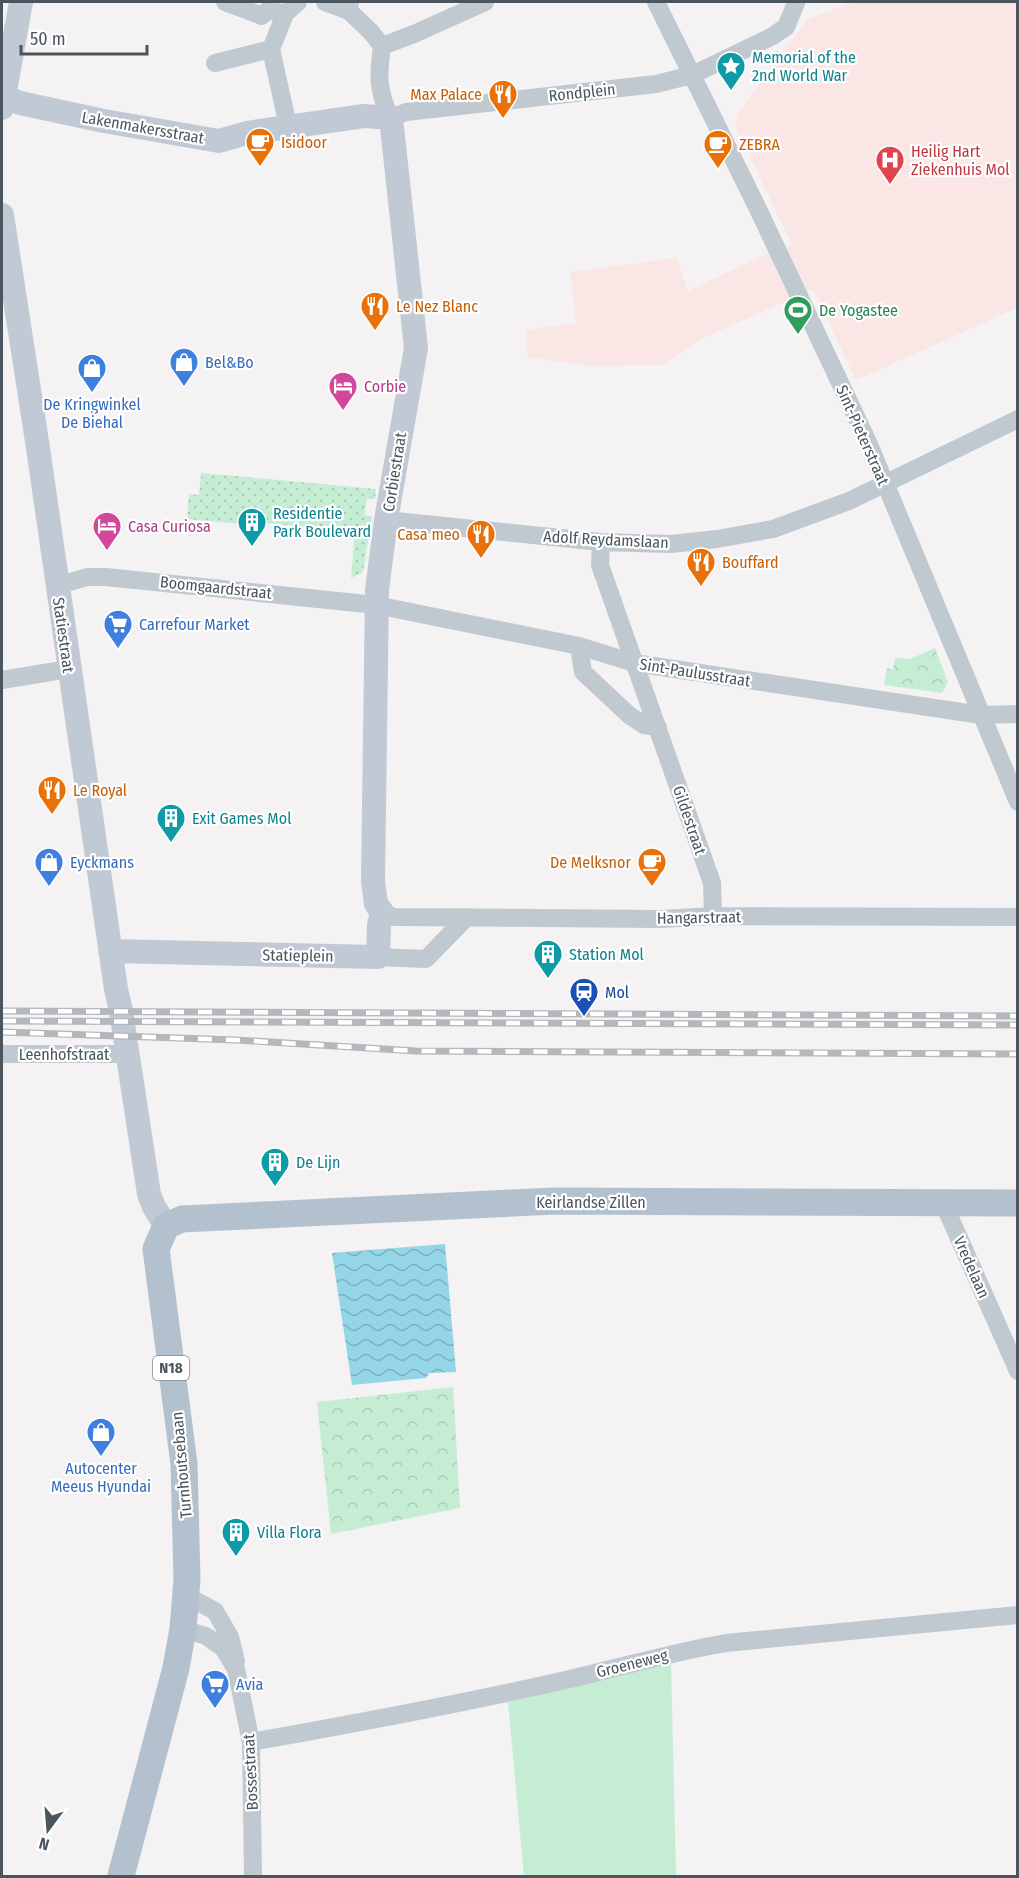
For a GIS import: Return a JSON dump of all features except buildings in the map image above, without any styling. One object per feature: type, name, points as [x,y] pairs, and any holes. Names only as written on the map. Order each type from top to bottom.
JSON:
[{"type":"main road","name":"Keirlandse Zillen","points":[[166,1226],[182,1219],[513,1202],[1017,1203]]},
{"type":"main road","name":"Turnhoutsebaan","points":[[121,1876],[165,1714],[183,1629],[187,1546],[184,1464],[156,1249],[166,1226]]},
{"type":"street","points":[[2,100],[21,2]]},
{"type":"street","points":[[225,2],[262,16],[268,10],[291,8]]},
{"type":"street","points":[[325,2],[350,6],[382,46],[485,2]]},
{"type":"street","points":[[656,2],[692,75]]},
{"type":"street","name":"Rondplein","points":[[391,118],[406,112],[656,84],[692,75],[771,37],[786,27],[799,2]]},
{"type":"street","points":[[288,126],[271,49],[291,8]]},
{"type":"street","name":"Corbiestraat","points":[[378,957],[379,925],[382,912],[376,904],[373,881],[376,605],[386,520],[416,348],[391,118],[382,101],[378,73],[382,46]]},
{"type":"street","points":[[215,63],[271,49]]},
{"type":"street","name":"Sint-Pieterstraat","points":[[692,75],[868,442],[1017,801]]},
{"type":"street","name":"Lakenmakersstraat","points":[[2,100],[219,141],[247,133],[288,126],[364,116],[391,118]]},
{"type":"street","name":"Statiestraat","points":[[2,215],[9,308],[57,586],[127,1054]]},
{"type":"street","name":"Adolf Reydamslaan","points":[[386,520],[601,542],[671,544],[717,539],[773,529],[849,501],[1017,420]]},
{"type":"street","name":"Gildestraat","points":[[601,542],[600,565],[712,883],[713,916]]},
{"type":"street","name":"Boomgaardstraat","points":[[57,586],[87,577],[106,577],[376,605]]},
{"type":"street","name":"Sint-Paulusstraat","points":[[376,605],[579,646],[634,663],[981,715],[1017,714]]},
{"type":"street","points":[[579,646],[583,672],[629,715],[644,725],[658,727]]},
{"type":"street","points":[[2,680],[68,669]]},
{"type":"street","name":"Hangarstraat","points":[[382,912],[394,917],[661,919],[713,916],[1017,917]]},
{"type":"street","name":"Statieplein","points":[[110,951],[426,959],[467,917]]},
{"type":"street","name":"Leenhofstraat","points":[[2,1054],[127,1054]]},
{"type":"street","points":[[127,1054],[149,1194],[166,1226]]},
{"type":"street","name":"Vredelaan","points":[[943,1202],[1009,1334],[1015,1361]]},
{"type":"street","name":"Bossestraat","points":[[185,1595],[215,1611],[230,1637],[237,1656],[236,1669],[251,1742],[253,1876]]},
{"type":"street","name":"Groeneweg","points":[[251,1742],[427,1710],[716,1644],[1017,1615]]},
{"type":"street","name":"Bossestraat","points":[[183,1629],[206,1636],[223,1648],[236,1669]]},
{"type":"shaded area","name":"Heilig Hart Ziekenhuis Mol","points":[[851,2],[1017,2],[1017,308],[856,380],[813,289],[699,340],[664,365],[589,366],[528,357],[525,330],[576,323],[570,272],[676,258],[688,291],[762,256],[792,245],[735,125],[736,120],[738,113],[807,20]]},
{"type":"green space","points":[[201,473],[376,489],[375,499],[367,499],[364,515],[372,516],[363,572],[351,578],[355,532],[264,523],[263,526],[187,519],[189,494],[199,495]]},
{"type":"green space","points":[[935,648],[948,682],[942,693],[884,685],[887,668],[893,669],[895,658],[910,659]]},
{"type":"green space","points":[[453,1387],[460,1508],[331,1534],[317,1402]]},
{"type":"green space","points":[[671,1662],[676,1876],[524,1876],[508,1702]]},
{"type":"water","points":[[445,1244],[456,1372],[429,1373],[426,1378],[352,1385],[332,1253]]},
{"type":"railway","points":[[2,1011],[1018,1016]]},
{"type":"railway","points":[[2,1021],[1018,1025]]},
{"type":"railway","points":[[2,1032],[236,1040],[416,1051],[1018,1054]]},
{"type":"place","name":"Memorial of the 2nd World War","points":[[731,92]]},
{"type":"place","name":"Max Palace","points":[[503,120]]},
{"type":"place","name":"Isidoor","points":[[260,168]]},
{"type":"place","name":"ZEBRA","points":[[718,170]]},
{"type":"place","name":"Heilig Hart Ziekenhuis Mol","points":[[890,186]]},
{"type":"place","name":"Le Nez Blanc","points":[[375,332]]},
{"type":"place","name":"De Yogastee","points":[[798,336]]},
{"type":"place","name":"Bel&Bo","points":[[184,388]]},
{"type":"place","name":"De Kringwinkel De Biehal","points":[[92,394]]},
{"type":"place","name":"Corbie","points":[[343,412]]},
{"type":"place","name":"Residentie Park Boulevard","points":[[252,548]]},
{"type":"place","name":"Casa Curiosa","points":[[107,552]]},
{"type":"place","name":"Casa meo","points":[[481,560]]},
{"type":"place","name":"Bouffard","points":[[701,588]]},
{"type":"place","name":"Carrefour Market","points":[[118,650]]},
{"type":"place","name":"Le Royal","points":[[52,816]]},
{"type":"place","name":"Exit Games Mol","points":[[171,844]]},
{"type":"place","name":"Eyckmans","points":[[49,888]]},
{"type":"place","name":"De Melksnor","points":[[652,888]]},
{"type":"place","name":"Station Mol","points":[[548,980]]},
{"type":"place","name":"Mol","points":[[584,1018]]},
{"type":"place","name":"De Lijn","points":[[275,1188]]},
{"type":"place","name":"Autocenter Meeus Hyundai","points":[[101,1458]]},
{"type":"place","name":"Villa Flora","points":[[236,1558]]},
{"type":"place","name":"Avia","points":[[215,1710]]}]
